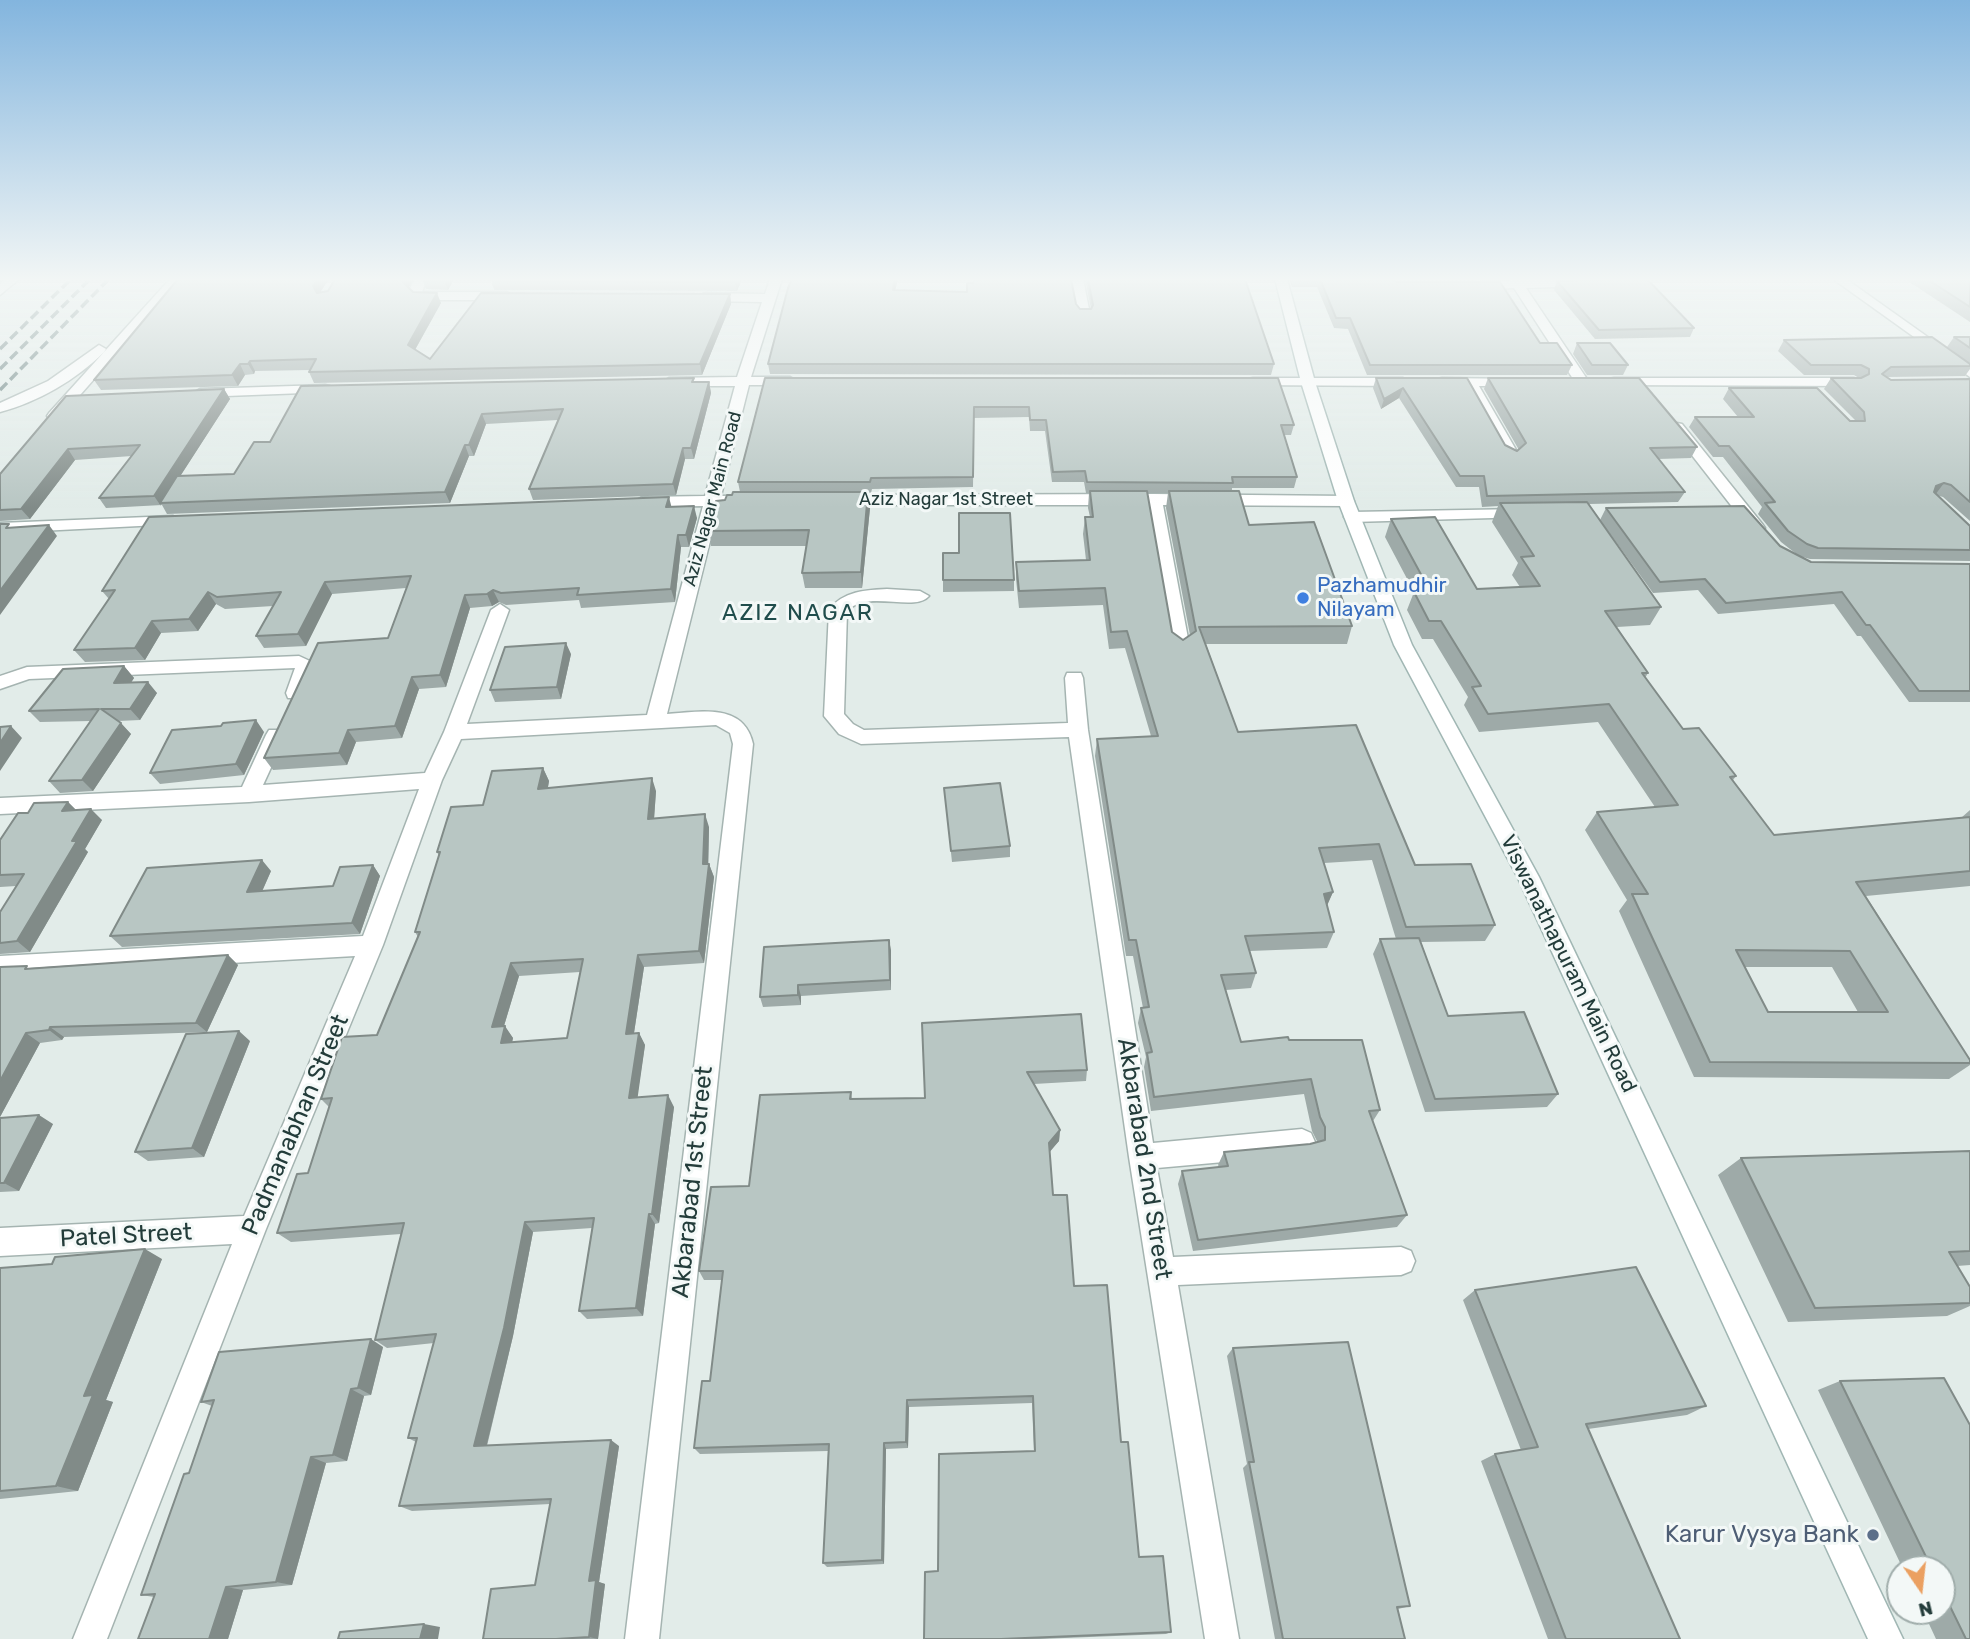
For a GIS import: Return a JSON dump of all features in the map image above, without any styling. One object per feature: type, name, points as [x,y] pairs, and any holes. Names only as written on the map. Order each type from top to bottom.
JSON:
[{"type":"street","points":[[0,408],[22,400],[88,362],[94,355]]},
{"type":"street","points":[[45,426],[79,397],[113,355]]},
{"type":"street","name":"Aziz Nagar Main Road","points":[[655,721],[751,355]]},
{"type":"street","name":"Viswanathapuram Main Road","points":[[1301,355],[1349,509],[1403,645],[1528,877],[1886,1639]]},
{"type":"street","points":[[1560,355],[1576,382],[1854,382]]},
{"type":"street","points":[[1937,355],[1967,379]]},
{"type":"street","points":[[661,383],[798,381]]},
{"type":"street","points":[[1239,382],[1532,382]]},
{"type":"street","points":[[1470,382],[1511,454]]},
{"type":"street","points":[[1641,382],[1765,538]]},
{"type":"street","points":[[1805,382],[1823,400]]},
{"type":"street","points":[[181,394],[344,388]]},
{"type":"street","points":[[1154,499],[1181,649]]},
{"type":"street","name":"Aziz Nagar 1st Street","points":[[823,500],[1154,499],[1349,509],[1543,513]]},
{"type":"street","points":[[628,503],[768,500]]},
{"type":"street","points":[[1715,509],[1741,509]]},
{"type":"street","points":[[0,528],[195,520]]},
{"type":"street","points":[[920,596],[854,597],[841,604],[838,610],[834,716],[846,729],[861,737],[1079,730]]},
{"type":"street","name":"Padmanabhan Street","points":[[90,1639],[252,1229],[371,945],[432,780],[454,732],[500,610]]},
{"type":"street","points":[[0,683],[27,673],[299,662],[305,666],[305,671],[249,794]]},
{"type":"street","name":"Akbarabad 2nd Street","points":[[1074,678],[1079,730],[1142,1157],[1222,1639]]},
{"type":"street","name":"Akbarabad 1st Street","points":[[642,1639],[743,744],[738,726],[730,721],[716,718],[655,721]]},
{"type":"street","points":[[454,732],[655,721]]},
{"type":"street","points":[[0,806],[249,794],[432,780]]},
{"type":"street","points":[[0,966],[371,945]]},
{"type":"street","points":[[1142,1157],[1302,1142]]},
{"type":"street","name":"Patel Street","points":[[0,1242],[252,1229]]},
{"type":"street","points":[[1162,1272],[1401,1261]]},
{"type":"building","points":[[114,355],[424,355],[430,359],[433,355],[704,355],[700,364],[309,372],[316,359],[250,361],[248,364],[240,364],[232,375],[94,380]]},
{"type":"building","points":[[770,355],[1271,355],[1274,364],[768,364]]},
{"type":"building","points":[[1366,355],[1566,355],[1572,365],[1370,365]]},
{"type":"building","points":[[1586,355],[1620,355],[1628,365],[1592,365]]},
{"type":"building","points":[[1801,355],[1958,355],[1970,364],[1891,367],[1882,374],[1891,380],[1970,379],[1970,502],[1951,485],[1944,483],[1936,486],[1934,492],[1970,526],[1970,550],[1818,548],[1807,544],[1788,531],[1765,503],[1775,502],[1729,446],[1719,446],[1695,417],[1754,417],[1729,388],[1817,388],[1850,421],[1865,421],[1864,412],[1831,378],[1861,378],[1869,374],[1869,369],[1861,365],[1811,365]]},
{"type":"building","points":[[694,378],[692,382],[709,382],[691,448],[683,448],[673,484],[529,489],[563,409],[482,414],[445,492],[160,503],[177,476],[234,474],[254,442],[270,442],[301,386]]},
{"type":"building","points":[[765,378],[1278,378],[1294,425],[1281,425],[1297,477],[1232,477],[1233,483],[1087,482],[1085,471],[1053,472],[1046,420],[1030,420],[1029,407],[974,407],[973,477],[871,478],[870,482],[738,482]]},
{"type":"building","points":[[1376,378],[1467,378],[1505,445],[1517,451],[1526,443],[1488,378],[1639,378],[1697,447],[1650,448],[1685,492],[1487,496],[1484,476],[1460,476],[1403,388],[1384,399]]},
{"type":"building","points":[[224,389],[154,496],[99,498],[140,445],[68,449],[21,509],[0,510],[0,474],[66,396]]},
{"type":"building","points":[[1090,491],[1147,491],[1172,632],[1183,640],[1196,631],[1169,491],[1239,491],[1249,525],[1314,522],[1352,626],[1199,627],[1238,732],[1356,725],[1415,865],[1471,864],[1495,925],[1406,927],[1379,844],[1319,848],[1333,892],[1324,894],[1334,932],[1245,936],[1256,973],[1221,975],[1241,1042],[1288,1037],[1289,1040],[1362,1040],[1380,1110],[1369,1111],[1407,1215],[1198,1240],[1182,1171],[1228,1166],[1224,1152],[1310,1144],[1325,1140],[1325,1127],[1311,1079],[1154,1097],[1147,1053],[1152,1052],[1141,1008],[1149,1007],[1136,940],[1129,940],[1097,739],[1158,736],[1127,631],[1111,632],[1105,588],[1019,591],[1016,562],[1090,560],[1085,517],[1093,517]]},
{"type":"building","points":[[733,492],[868,492],[861,572],[802,573],[809,530],[708,531],[716,501],[725,500],[727,495],[732,495]]},
{"type":"building","points":[[669,497],[666,507],[694,506],[686,535],[678,535],[671,589],[577,595],[579,588],[501,593],[493,590],[487,594],[465,595],[440,675],[412,677],[395,726],[348,730],[339,753],[264,758],[318,643],[388,638],[411,576],[325,582],[298,634],[256,636],[281,592],[217,597],[208,592],[189,619],[152,621],[135,648],[74,650],[115,590],[102,591],[149,517]]},
{"type":"building","points":[[1587,502],[1661,607],[1605,611],[1648,673],[1642,673],[1683,729],[1699,728],[1736,776],[1730,777],[1774,835],[1970,817],[1970,871],[1856,882],[1970,1063],[1710,1062],[1632,894],[1648,894],[1597,812],[1678,805],[1609,704],[1488,714],[1472,687],[1481,686],[1441,621],[1429,621],[1414,592],[1430,591],[1391,519],[1435,517],[1477,589],[1540,586],[1521,557],[1534,556],[1500,503]],"holes":[[[1736,950],[1850,951],[1888,1012],[1768,1012]]]},
{"type":"building","points":[[1744,506],[1780,546],[1811,562],[1970,564],[1970,691],[1919,691],[1842,592],[1726,603],[1705,579],[1660,582],[1606,508]]},
{"type":"building","points":[[959,513],[1010,513],[1014,580],[943,580],[943,553],[959,553]]},
{"type":"building","points":[[0,524],[9,524],[6,528],[49,525],[0,591]]},
{"type":"building","points":[[566,643],[557,687],[490,690],[505,647]]},
{"type":"building","points":[[124,666],[114,683],[148,682],[130,709],[101,709],[121,723],[82,780],[49,781],[99,709],[29,711],[63,669]]},
{"type":"building","points":[[256,720],[236,764],[150,773],[172,730]]},
{"type":"building","points":[[11,726],[0,743],[0,727]]},
{"type":"building","points":[[543,768],[538,789],[652,778],[648,819],[705,814],[703,864],[709,864],[699,951],[638,955],[626,1034],[639,1033],[629,1098],[668,1095],[636,1308],[579,1311],[594,1218],[525,1222],[504,1328],[474,1446],[611,1440],[589,1581],[596,1580],[589,1637],[483,1639],[491,1589],[535,1585],[551,1499],[399,1506],[417,1438],[408,1438],[436,1334],[375,1340],[404,1223],[277,1233],[297,1174],[308,1173],[332,1098],[321,1099],[342,1037],[377,1035],[420,932],[415,932],[451,807],[483,805],[492,771]],"holes":[[[583,959],[567,1038],[501,1043],[505,1026],[492,1027],[511,963]]]},
{"type":"building","points":[[1000,783],[1010,846],[951,851],[944,788]]},
{"type":"building","points":[[68,802],[62,811],[91,809],[72,841],[77,841],[17,941],[0,943],[0,912],[24,874],[0,875],[0,840],[18,813],[28,813],[34,803]]},
{"type":"building","points":[[262,860],[247,892],[333,886],[340,867],[373,865],[352,923],[110,936],[147,868]]},
{"type":"building","points":[[1419,938],[1448,1016],[1524,1012],[1558,1094],[1435,1099],[1380,939]]},
{"type":"building","points":[[889,940],[890,980],[798,985],[798,995],[760,997],[764,947]]},
{"type":"building","points":[[228,955],[196,1023],[50,1027],[49,1030],[26,1033],[0,1081],[0,967],[27,966],[25,969]]},
{"type":"building","points":[[1081,1014],[1087,1070],[1027,1072],[1060,1130],[1049,1143],[1053,1195],[1067,1195],[1074,1286],[1107,1285],[1121,1442],[1128,1442],[1139,1557],[1163,1556],[1171,1632],[1001,1639],[924,1639],[925,1572],[938,1571],[939,1454],[1035,1451],[1033,1396],[907,1400],[906,1442],[884,1443],[882,1560],[823,1563],[829,1444],[694,1448],[702,1381],[710,1381],[723,1271],[699,1271],[711,1187],[749,1186],[760,1095],[851,1092],[850,1099],[925,1098],[922,1023]]},
{"type":"building","points":[[239,1031],[192,1148],[135,1152],[186,1034]]},
{"type":"building","points":[[39,1115],[4,1183],[0,1183],[0,1118]]},
{"type":"building","points":[[1970,1151],[1970,1251],[1949,1252],[1970,1287],[1970,1303],[1815,1308],[1741,1158]]},
{"type":"building","points":[[145,1249],[84,1396],[93,1395],[56,1486],[0,1491],[0,1268],[52,1264],[55,1257]]},
{"type":"building","points":[[1636,1267],[1706,1406],[1586,1424],[1680,1639],[1566,1639],[1495,1454],[1538,1447],[1475,1290]]},
{"type":"building","points":[[371,1339],[358,1388],[351,1389],[333,1455],[311,1457],[276,1582],[226,1587],[209,1639],[138,1639],[155,1594],[141,1595],[184,1474],[189,1473],[214,1400],[201,1402],[219,1352]]},
{"type":"building","points":[[1348,1342],[1410,1606],[1397,1607],[1405,1639],[1283,1639],[1249,1462],[1254,1462],[1233,1348]]},
{"type":"building","points":[[1944,1378],[1970,1425],[1970,1639],[1966,1639],[1956,1619],[1956,1555],[1925,1555],[1840,1381]]},
{"type":"building","points":[[424,1624],[420,1639],[338,1639],[340,1632]]},
{"type":"railway","points":[[0,369],[14,355]]},
{"type":"railway","points":[[0,390],[34,355]]},
{"type":"place","name":"Pazhamudhir Nilayam","points":[[1303,598]]},
{"type":"place","name":"Karur Vysya Bank","points":[[1873,1535]]},
{"type":"district","name":"AZIZ NAGAR","points":[[798,613]]}]
